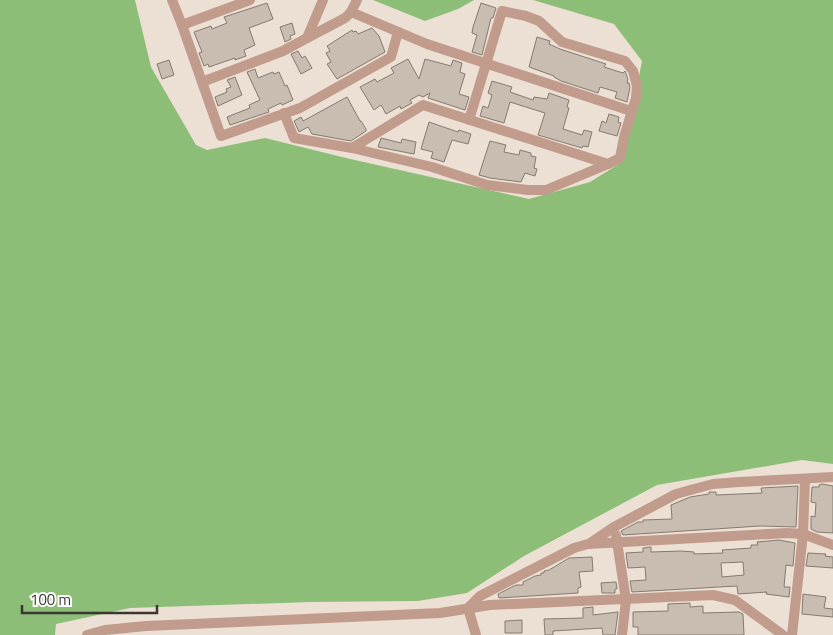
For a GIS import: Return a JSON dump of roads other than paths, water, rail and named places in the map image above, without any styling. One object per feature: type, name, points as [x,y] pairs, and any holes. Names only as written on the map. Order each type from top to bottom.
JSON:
[{"type":"street","points":[[172,0],[221,136],[300,108],[391,57],[398,32]]},
{"type":"street","points":[[182,25],[250,0]]},
{"type":"street","points":[[307,38],[323,0]]},
{"type":"street","points":[[202,82],[283,51],[345,18],[351,12],[356,0]]},
{"type":"street","points":[[284,113],[294,138],[352,148],[432,167],[487,185],[528,190],[546,190],[620,158],[636,98],[637,86],[632,71],[625,61],[562,42],[539,21],[502,11],[469,120]]},
{"type":"street","points":[[351,12],[427,44],[631,112]]},
{"type":"street","points":[[352,148],[423,105],[608,164]]},
{"type":"street","points":[[588,544],[614,527],[676,494],[694,489],[713,484],[833,477]]},
{"type":"street","points":[[792,635],[803,534],[804,479]]},
{"type":"street","points":[[614,527],[626,600],[622,635]]},
{"type":"street","points":[[468,608],[480,596],[574,548],[588,544],[803,534],[833,545]]},
{"type":"street","points":[[86,635],[105,630],[146,626],[440,613],[490,605],[626,600],[713,594],[736,600],[783,635]]},
{"type":"street","points":[[468,608],[476,635]]}]
